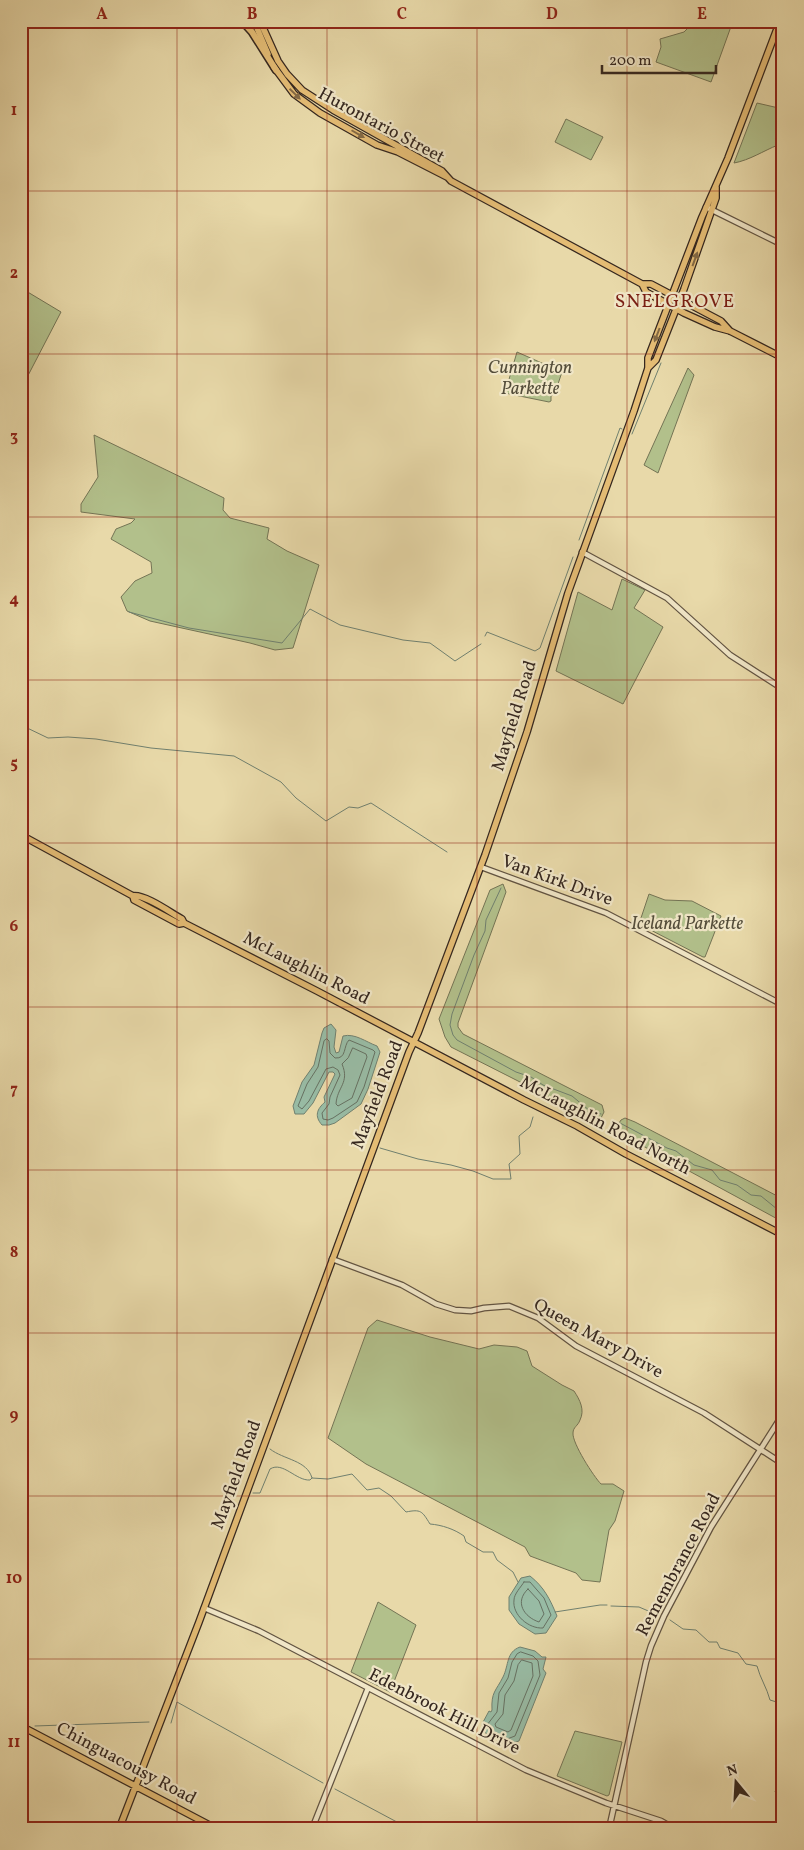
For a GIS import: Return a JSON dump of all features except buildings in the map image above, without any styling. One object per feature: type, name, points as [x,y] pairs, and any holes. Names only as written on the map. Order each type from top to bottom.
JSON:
[{"type":"highway","points":[[242,21],[253,32],[276,70]]},
{"type":"main road","name":"Hurontario Street","points":[[254,21],[276,70],[294,94],[320,113],[377,145],[398,152],[449,178],[642,284],[651,284],[680,299],[721,321],[730,331]]},
{"type":"main road","name":"Hurontario Street","points":[[260,21],[278,61],[302,90],[333,110],[442,171],[449,178]]},
{"type":"main road","name":"Mayfield Road","points":[[119,1829],[204,1608],[332,1259],[481,868],[527,732],[565,601],[631,419],[648,368],[648,358],[672,295],[709,209],[716,198],[716,185],[780,21]]},
{"type":"main road","name":"Mayfield Road","points":[[648,368],[656,360],[680,299],[709,209]]},
{"type":"main road","name":"Hurontario Street","points":[[642,284],[646,292],[676,308],[715,327],[730,331],[783,358]]},
{"type":"main road","name":"McLaughlin Road","points":[[21,835],[133,896],[138,895],[182,919],[184,923],[414,1042]]},
{"type":"main road","name":"McLaughlin Road North","points":[[414,1042],[783,1235]]},
{"type":"main road","name":"Chinguacousy Road","points":[[21,1726],[217,1829]]},
{"type":"street","points":[[709,209],[783,245]]},
{"type":"street","points":[[582,552],[667,598],[730,655],[783,689]]},
{"type":"street","name":"Van Kirk Drive","points":[[481,868],[606,913],[783,1006]]},
{"type":"street","name":"Queen Mary Drive","points":[[332,1259],[402,1285],[436,1304],[455,1310],[471,1311],[509,1306],[538,1318],[576,1346],[698,1410],[783,1464]]},
{"type":"street","name":"Remembrance Road","points":[[609,1829],[651,1646],[664,1616],[711,1527],[783,1414]]},
{"type":"street","name":"Edenbrook Hill Drive","points":[[204,1608],[252,1628],[526,1770],[615,1806],[661,1821],[675,1829]]},
{"type":"street","points":[[312,1829],[368,1688]]},
{"type":"green space","points":[[711,21],[733,21],[711,82],[656,62],[661,47],[660,39],[684,32],[692,24]]},
{"type":"green space","points":[[757,103],[783,109],[783,144],[780,143],[751,158],[734,163]]},
{"type":"green space","points":[[566,119],[603,137],[591,160],[555,142]]},
{"type":"green space","points":[[21,288],[61,312],[21,389]]},
{"type":"green space","name":"Cunnington Parkette","points":[[517,352],[562,372],[555,393],[551,396],[551,401],[505,393]]},
{"type":"green space","points":[[688,368],[694,375],[658,473],[644,465]]},
{"type":"green space","points":[[94,435],[224,498],[223,510],[230,518],[269,528],[267,539],[287,551],[319,565],[293,648],[275,650],[150,621],[127,611],[121,597],[135,581],[152,573],[151,562],[111,539],[116,529],[131,523],[135,519],[81,512],[81,504],[98,477]]},
{"type":"green space","points":[[622,579],[645,590],[634,608],[663,627],[623,704],[556,671],[578,592],[612,610]]},
{"type":"green space","points":[[503,884],[506,892],[458,1027],[463,1034],[602,1105],[604,1112],[601,1118],[593,1119],[451,1047],[445,1037],[439,1019],[490,890]]},
{"type":"green space","name":"Iceland Parkette","points":[[649,894],[665,900],[692,901],[721,916],[705,957],[639,924]]},
{"type":"green space","points":[[625,1118],[783,1199],[783,1222],[621,1134],[617,1126]]},
{"type":"green space","points":[[377,1320],[430,1337],[479,1349],[494,1345],[517,1347],[527,1351],[532,1366],[574,1391],[582,1409],[579,1422],[573,1433],[580,1452],[601,1484],[613,1484],[624,1491],[615,1521],[609,1530],[600,1582],[582,1580],[576,1573],[530,1556],[525,1547],[366,1464],[328,1438],[368,1328]]},
{"type":"green space","points":[[378,1602],[416,1625],[390,1692],[351,1672]]},
{"type":"green space","points":[[575,1731],[622,1742],[609,1795],[607,1796],[557,1776]]},
{"type":"green space","points":[[783,1771],[783,1795],[775,1792]]},
{"type":"water","points":[[331,1024],[336,1030],[334,1047],[336,1053],[339,1052],[343,1036],[347,1035],[377,1046],[380,1052],[361,1104],[335,1123],[322,1125],[317,1116],[320,1107],[325,1102],[324,1097],[335,1074],[333,1072],[329,1072],[313,1103],[304,1114],[295,1114],[293,1106],[302,1082],[314,1065],[324,1028]]},
{"type":"water","points":[[530,1576],[546,1594],[557,1616],[546,1633],[535,1634],[519,1624],[509,1610],[509,1597],[521,1578]]},
{"type":"water","points":[[520,1647],[535,1651],[542,1657],[546,1657],[543,1669],[546,1673],[519,1741],[506,1745],[484,1732],[482,1724],[489,1711],[491,1712],[492,1710],[493,1695],[503,1677],[510,1656],[515,1649]]},
{"type":"waterway","points":[[632,434],[661,363]]},
{"type":"waterway","points":[[579,540],[620,428],[622,429]]},
{"type":"waterway","points":[[485,636],[487,632],[535,651],[540,648],[573,557]]},
{"type":"waterway","points":[[129,612],[189,628],[282,643],[310,609],[340,625],[403,640],[430,643],[455,661],[481,644]]},
{"type":"waterway","points":[[21,725],[48,738],[96,739],[151,748],[234,756],[281,782],[296,798],[326,821],[349,807],[358,808],[371,803],[447,852]]},
{"type":"waterway","points":[[501,888],[486,920],[485,931],[452,1014],[450,1025],[453,1035],[457,1040],[516,1072],[572,1096],[590,1111],[601,1114]]},
{"type":"waterway","points":[[380,1148],[418,1159],[473,1171],[493,1179],[511,1179],[509,1164],[520,1154],[519,1136],[530,1127],[533,1117]]},
{"type":"waterway","points":[[620,1123],[676,1151],[694,1165],[712,1170],[720,1180],[737,1185],[751,1195],[761,1196],[783,1214]]},
{"type":"waterway","points":[[270,1449],[305,1467],[312,1478],[328,1479],[352,1474],[367,1490],[379,1488],[391,1496],[406,1512],[421,1512],[430,1524],[456,1531],[464,1536],[466,1542],[483,1552],[493,1552],[497,1560],[513,1572],[518,1582]]},
{"type":"waterway","points":[[253,1493],[260,1493],[270,1469],[275,1467],[285,1469],[300,1478],[310,1480],[312,1478]]},
{"type":"waterway","points":[[555,1612],[607,1605]]},
{"type":"waterway","points":[[611,1606],[639,1607],[653,1613]]},
{"type":"waterway","points":[[670,1620],[683,1629],[696,1630],[709,1642],[717,1642],[720,1648],[738,1653],[746,1664],[757,1666],[770,1700],[783,1704]]},
{"type":"waterway","points":[[171,1723],[177,1702],[323,1783]]},
{"type":"waterway","points":[[35,1726],[149,1722]]},
{"type":"waterway","points":[[335,1789],[410,1829]]},
{"type":"district","name":"SNELGROVE","points":[[675,302]]}]
